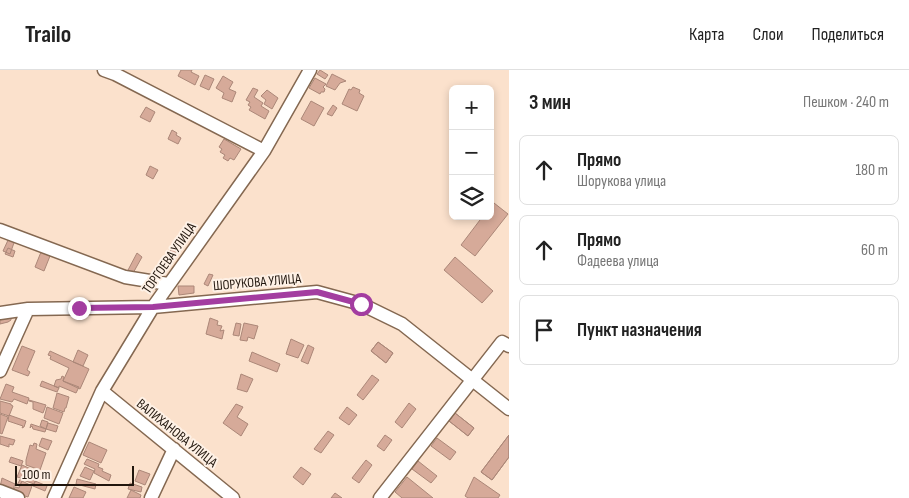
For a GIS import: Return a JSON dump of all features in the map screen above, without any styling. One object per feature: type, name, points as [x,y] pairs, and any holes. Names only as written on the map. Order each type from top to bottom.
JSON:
[{"type":"street","points":[[104,70],[264,151]]},
{"type":"street","name":"ТОРГОЕВА УЛИЦА","points":[[54,498],[102,391],[168,284],[264,151],[310,70]]},
{"type":"street","points":[[0,230],[125,277],[168,284]]},
{"type":"street","name":"ШОРУКОВА УЛИЦА","points":[[0,313],[28,309],[153,307],[317,292],[361,304],[402,324],[509,409]]},
{"type":"street","points":[[0,371],[28,309]]},
{"type":"street","points":[[380,498],[502,342],[509,346]]},
{"type":"street","name":"ВАЛИХАНОВА УЛИЦА","points":[[102,391],[233,498]]},
{"type":"street","points":[[151,498],[174,450]]},
{"type":"street","points":[[0,491],[18,498]]},
{"type":"building","points":[[181,70],[192,70],[191,72],[199,76],[195,85],[178,76]]},
{"type":"building","points":[[320,70],[328,75],[325,79],[317,74]]},
{"type":"building","points":[[332,74],[346,81],[340,83],[335,90],[326,86]]},
{"type":"building","points":[[205,75],[214,79],[209,90],[200,86]]},
{"type":"building","points":[[223,76],[233,82],[229,89],[236,92],[232,102],[222,98],[224,93],[216,88]]},
{"type":"building","points":[[315,78],[326,84],[323,87],[325,89],[324,92],[320,94],[309,88]]},
{"type":"building","points":[[353,87],[360,90],[359,93],[364,96],[357,111],[342,104],[349,89],[351,90]]},
{"type":"building","points":[[253,88],[258,90],[254,97],[263,103],[261,106],[269,111],[265,119],[249,110],[251,107],[248,105],[250,102],[246,100]]},
{"type":"building","points":[[267,90],[278,98],[272,109],[264,104],[266,100],[261,96]]},
{"type":"building","points":[[311,101],[324,108],[314,126],[301,119]]},
{"type":"building","points":[[333,105],[337,108],[332,116],[327,114]]},
{"type":"building","points":[[146,107],[155,112],[150,122],[140,117]]},
{"type":"building","points":[[172,130],[181,138],[178,144],[168,139]]},
{"type":"building","points":[[224,139],[241,149],[234,160],[230,158],[228,161],[223,158],[225,155],[220,152],[222,149],[219,147]]},
{"type":"building","points":[[150,166],[158,170],[153,179],[146,175]]},
{"type":"building","points":[[494,203],[508,214],[475,256],[461,245],[480,220],[494,220]]},
{"type":"building","points":[[9,238],[15,240],[10,254],[3,251]]},
{"type":"building","points":[[175,243],[180,246],[174,256],[169,253]]},
{"type":"building","points":[[8,248],[15,251],[13,257],[5,254]]},
{"type":"building","points":[[41,252],[50,256],[44,271],[35,267]]},
{"type":"building","points":[[137,253],[142,257],[132,275],[127,272]]},
{"type":"building","points":[[455,257],[493,291],[482,303],[444,270]]},
{"type":"building","points":[[209,274],[213,275],[208,286],[204,284]]},
{"type":"building","points":[[178,286],[194,286],[194,293],[179,295]]},
{"type":"building","points":[[11,315],[11,320],[0,324],[0,317]]},
{"type":"building","points":[[210,318],[218,321],[217,325],[222,326],[220,331],[224,330],[222,339],[206,334]]},
{"type":"building","points":[[236,323],[241,324],[239,336],[233,335]]},
{"type":"building","points":[[244,323],[258,326],[254,339],[248,337],[247,341],[240,340]]},
{"type":"building","points":[[291,339],[304,345],[298,358],[286,354]]},
{"type":"building","points":[[378,342],[393,353],[386,363],[371,351]]},
{"type":"building","points":[[378,342],[393,353],[386,363],[371,351]]},
{"type":"building","points":[[308,345],[314,348],[308,364],[301,361]]},
{"type":"building","points":[[22,346],[35,351],[27,370],[30,372],[28,376],[12,370]]},
{"type":"building","points":[[78,350],[88,355],[83,366],[73,362]]},
{"type":"building","points":[[50,351],[89,369],[80,389],[63,381],[69,368],[50,359],[51,356],[48,355]]},
{"type":"building","points":[[252,352],[280,364],[277,372],[249,361]]},
{"type":"building","points":[[241,374],[253,379],[247,392],[237,389]]},
{"type":"building","points":[[372,375],[379,380],[363,400],[357,395]]},
{"type":"building","points":[[62,376],[64,377],[63,381],[79,387],[76,393],[59,386],[59,388],[54,386],[56,380],[61,379]]},
{"type":"building","points":[[42,381],[59,388],[57,392],[40,386]]},
{"type":"building","points":[[6,384],[14,387],[12,392],[29,398],[27,404],[14,399],[12,402],[0,399]]},
{"type":"building","points":[[57,393],[69,397],[64,412],[53,408]]},
{"type":"building","points":[[29,400],[46,405],[43,413],[33,409],[33,402]]},
{"type":"building","points":[[0,401],[13,406],[9,416],[0,413]]},
{"type":"building","points":[[409,403],[416,409],[402,428],[395,422]]},
{"type":"building","points":[[236,404],[243,407],[237,417],[248,424],[241,436],[223,423]]},
{"type":"building","points":[[47,407],[63,413],[59,424],[44,418]]},
{"type":"building","points":[[347,407],[357,415],[349,425],[339,418]]},
{"type":"building","points":[[455,413],[474,428],[468,436],[449,421]]},
{"type":"building","points":[[455,413],[474,428],[468,436],[449,421]]},
{"type":"building","points":[[0,414],[8,417],[2,434],[0,433]]},
{"type":"building","points":[[9,415],[26,421],[24,427],[22,428],[23,426],[8,421]]},
{"type":"building","points":[[42,420],[48,422],[46,429],[40,426]]},
{"type":"building","points":[[48,423],[58,426],[56,432],[46,429]]},
{"type":"building","points":[[31,424],[46,429],[45,432],[33,429],[32,426],[30,428]]},
{"type":"building","points":[[328,431],[334,435],[321,453],[314,449]]},
{"type":"building","points":[[385,435],[392,440],[384,451],[377,446]]},
{"type":"building","points":[[509,435],[509,457],[492,480],[481,472]]},
{"type":"building","points":[[509,435],[509,457],[492,480],[481,472]]},
{"type":"building","points":[[0,436],[15,440],[13,445],[9,444],[9,447],[0,444]]},
{"type":"building","points":[[42,438],[52,441],[48,450],[39,446]]},
{"type":"building","points":[[437,438],[456,452],[450,460],[431,446]]},
{"type":"building","points":[[89,442],[107,450],[101,463],[83,455]]},
{"type":"building","points":[[34,443],[37,444],[36,449],[46,453],[40,470],[26,465],[30,445],[33,446]]},
{"type":"building","points":[[11,457],[23,461],[21,466],[9,462]]},
{"type":"building","points":[[87,459],[99,464],[98,467],[103,469],[102,471],[111,475],[109,481],[94,473],[95,469],[84,464]]},
{"type":"building","points":[[366,460],[372,465],[359,483],[352,478]]},
{"type":"building","points":[[418,461],[437,476],[431,483],[412,469]]},
{"type":"building","points":[[22,465],[40,473],[34,484],[23,480],[19,486],[17,485],[21,478],[17,477]]},
{"type":"building","points":[[85,467],[94,471],[90,480],[80,476]]},
{"type":"building","points":[[301,467],[311,474],[303,485],[293,477]]},
{"type":"building","points":[[139,470],[150,474],[145,485],[135,481]]},
{"type":"building","points":[[407,477],[433,498],[402,498],[395,492]]},
{"type":"building","points":[[474,477],[500,495],[498,498],[468,498],[465,496]]},
{"type":"building","points":[[2,478],[15,484],[12,492],[0,487]]},
{"type":"building","points":[[77,479],[96,484],[95,489],[76,484]]},
{"type":"building","points":[[22,481],[32,486],[28,497],[13,492],[15,487],[19,488]]},
{"type":"building","points":[[35,481],[47,486],[45,491],[33,486]]},
{"type":"building","points":[[130,483],[142,487],[141,492],[128,489]]},
{"type":"building","points":[[74,487],[86,492],[83,498],[69,498]]},
{"type":"building","points":[[131,490],[141,495],[140,498],[127,498]]},
{"type":"building","points":[[335,493],[342,498],[331,498]]},
{"type":"route","points":[[79,308],[153,307],[317,292],[361,304]]}]
